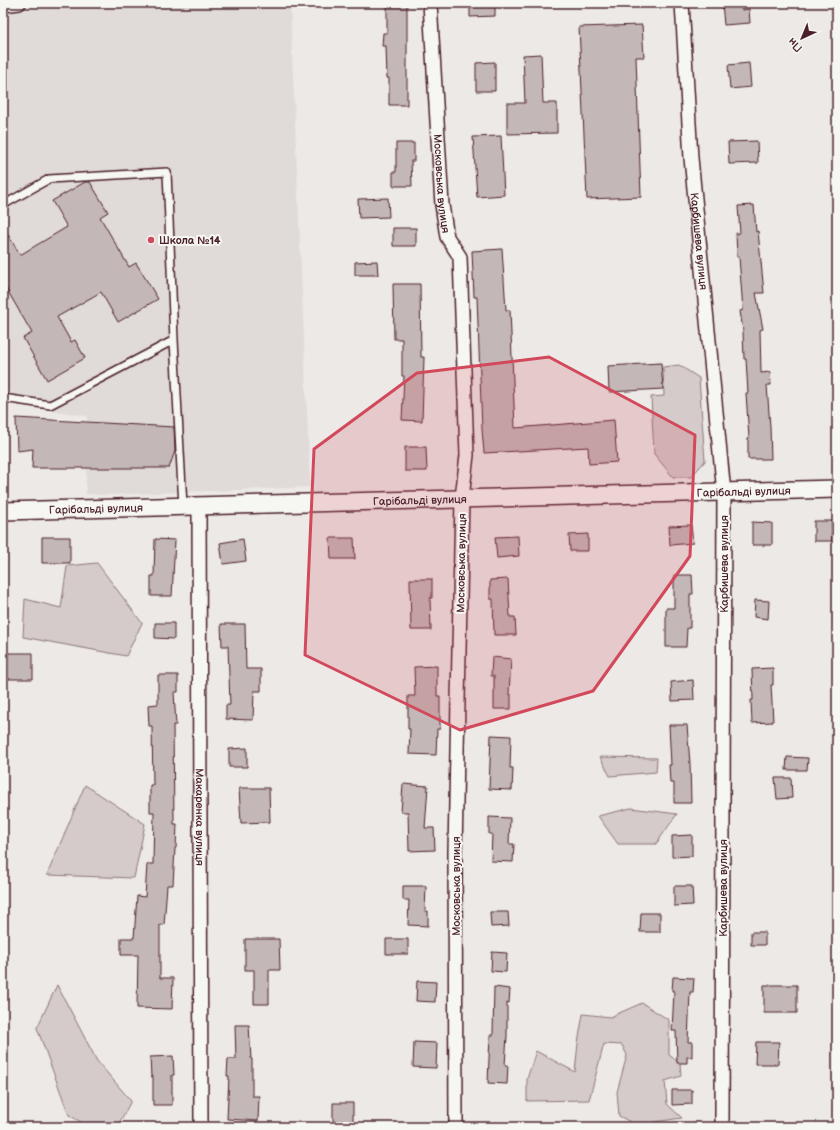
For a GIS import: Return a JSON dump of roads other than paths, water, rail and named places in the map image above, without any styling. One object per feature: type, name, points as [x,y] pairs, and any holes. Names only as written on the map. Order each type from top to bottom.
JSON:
[{"type":"street","points":[[3,5],[19,3]]},
{"type":"street","name":"Московська вулиця","points":[[430,3],[442,205],[447,237],[460,257],[466,455],[462,498],[456,853],[456,1127]]},
{"type":"street","name":"Карбишева вулиця","points":[[682,3],[691,158],[724,492],[722,1127]]},
{"type":"street","name":"Гарібальді вулиця","points":[[3,511],[837,489]]},
{"type":"street","name":"Макаренка вулиця","points":[[191,506],[201,1127]]},
{"type":"lane","points":[[3,204],[49,179],[166,172],[174,340],[191,506]]},
{"type":"lane","points":[[3,398],[50,405],[174,340]]},
{"type":"place","name":"Школа №14","points":[[151,240]]}]
